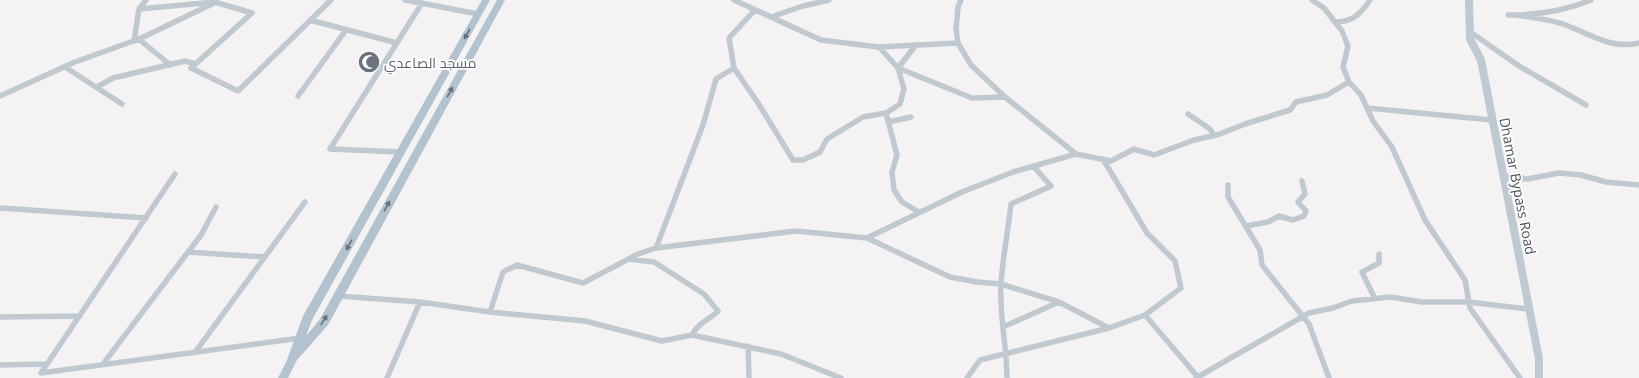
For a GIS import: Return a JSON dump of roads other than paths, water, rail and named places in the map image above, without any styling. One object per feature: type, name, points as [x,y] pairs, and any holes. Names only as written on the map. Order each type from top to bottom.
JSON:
[{"type":"main road","points":[[292,361],[307,319],[486,0]]},
{"type":"main road","points":[[282,378],[292,361],[324,322],[501,0]]},
{"type":"main road","name":"Dhamar Bypass Road","points":[[1469,0],[1470,39],[1481,60],[1529,308],[1540,378]]},
{"type":"street","points":[[134,41],[139,9],[146,0]]},
{"type":"street","points":[[139,9],[218,1],[252,13],[191,68],[238,91],[331,0]]},
{"type":"street","points":[[405,0],[478,14]]},
{"type":"street","points":[[734,0],[821,40],[879,47],[958,43]]},
{"type":"street","points":[[771,17],[803,6],[830,0]]},
{"type":"street","points":[[961,0],[958,7],[956,29],[958,43],[971,64],[1006,97],[1076,154]]},
{"type":"street","points":[[1312,0],[1324,8],[1342,31],[1348,46],[1343,66],[1349,82],[1361,95],[1373,121],[1392,147],[1425,220],[1465,280],[1470,308],[1520,378]]},
{"type":"street","points":[[1335,22],[1345,23],[1363,11],[1370,0]]},
{"type":"street","points":[[1508,15],[1571,8],[1582,5],[1591,0]]},
{"type":"street","points":[[0,96],[66,67],[140,39],[218,1]]},
{"type":"street","points":[[401,152],[330,149],[422,3]]},
{"type":"street","points":[[755,10],[729,38],[734,68],[758,102],[793,160],[803,160],[820,152],[827,139],[863,117],[886,113],[900,104],[904,89],[898,68]]},
{"type":"street","points":[[1517,15],[1559,23],[1600,40],[1628,46],[1639,43]]},
{"type":"street","points":[[310,20],[397,43]]},
{"type":"street","points":[[298,96],[346,30]]},
{"type":"street","points":[[1469,31],[1550,86],[1586,105]]},
{"type":"street","points":[[140,39],[170,65]]},
{"type":"street","points":[[898,68],[916,45]]},
{"type":"street","points":[[879,47],[898,68],[972,98],[1006,97]]},
{"type":"street","points":[[97,87],[113,78],[185,62],[196,64]]},
{"type":"street","points":[[66,67],[122,104]]},
{"type":"street","points":[[656,248],[703,125],[716,79],[734,68]]},
{"type":"street","points":[[867,238],[962,192],[1033,166],[1076,154],[1111,161],[1134,149],[1154,155],[1194,140],[1290,110],[1296,102],[1327,95],[1349,82]]},
{"type":"street","points":[[1367,108],[1450,114],[1492,120]]},
{"type":"street","points":[[886,113],[897,155],[892,172],[894,190],[902,202],[919,212]]},
{"type":"street","points":[[1188,114],[1210,130],[1214,135]]},
{"type":"street","points":[[888,122],[911,117]]},
{"type":"street","points":[[967,378],[980,360],[1109,328],[1145,315],[1181,288],[1175,261],[1147,233],[1103,159]]},
{"type":"street","points":[[1007,378],[1007,354],[1003,327],[1001,284],[1010,204],[1051,186],[1033,166]]},
{"type":"street","points":[[1503,176],[1527,179],[1559,173],[1581,175],[1606,182],[1639,185]]},
{"type":"street","points":[[40,376],[175,174]]},
{"type":"street","points":[[1246,226],[1268,222],[1279,216],[1293,220],[1304,216],[1306,211],[1298,202],[1305,194],[1302,181]]},
{"type":"street","points":[[1228,185],[1228,197],[1261,252],[1262,265],[1309,324],[1329,378]]},
{"type":"street","points":[[196,351],[305,202]]},
{"type":"street","points":[[103,364],[201,235],[216,207]]},
{"type":"street","points":[[0,208],[146,218]]},
{"type":"street","points":[[490,312],[503,272],[517,265],[583,283],[628,259],[656,248],[796,231],[867,238],[950,277],[977,282],[1001,284],[1059,302],[1109,328]]},
{"type":"street","points":[[188,252],[265,257]]},
{"type":"street","points":[[1375,299],[1362,272],[1379,263],[1379,254]]},
{"type":"street","points":[[628,259],[654,262],[704,294],[718,311],[711,318],[695,328],[692,335]]},
{"type":"street","points":[[338,296],[420,302],[490,312],[585,321],[662,342],[692,335],[781,354],[841,378]]},
{"type":"street","points":[[1145,315],[1197,377],[1304,316],[1352,301],[1390,297],[1422,302],[1468,302],[1529,308]]},
{"type":"street","points":[[386,378],[420,302]]},
{"type":"street","points":[[1003,327],[1059,302]]},
{"type":"street","points":[[0,317],[80,316]]},
{"type":"street","points":[[40,376],[103,364],[196,351],[310,338]]},
{"type":"street","points":[[748,346],[749,378]]},
{"type":"street","points":[[0,365],[47,364]]},
{"type":"place","name":"مسجد الصاعدي","points":[[369,62]]}]
